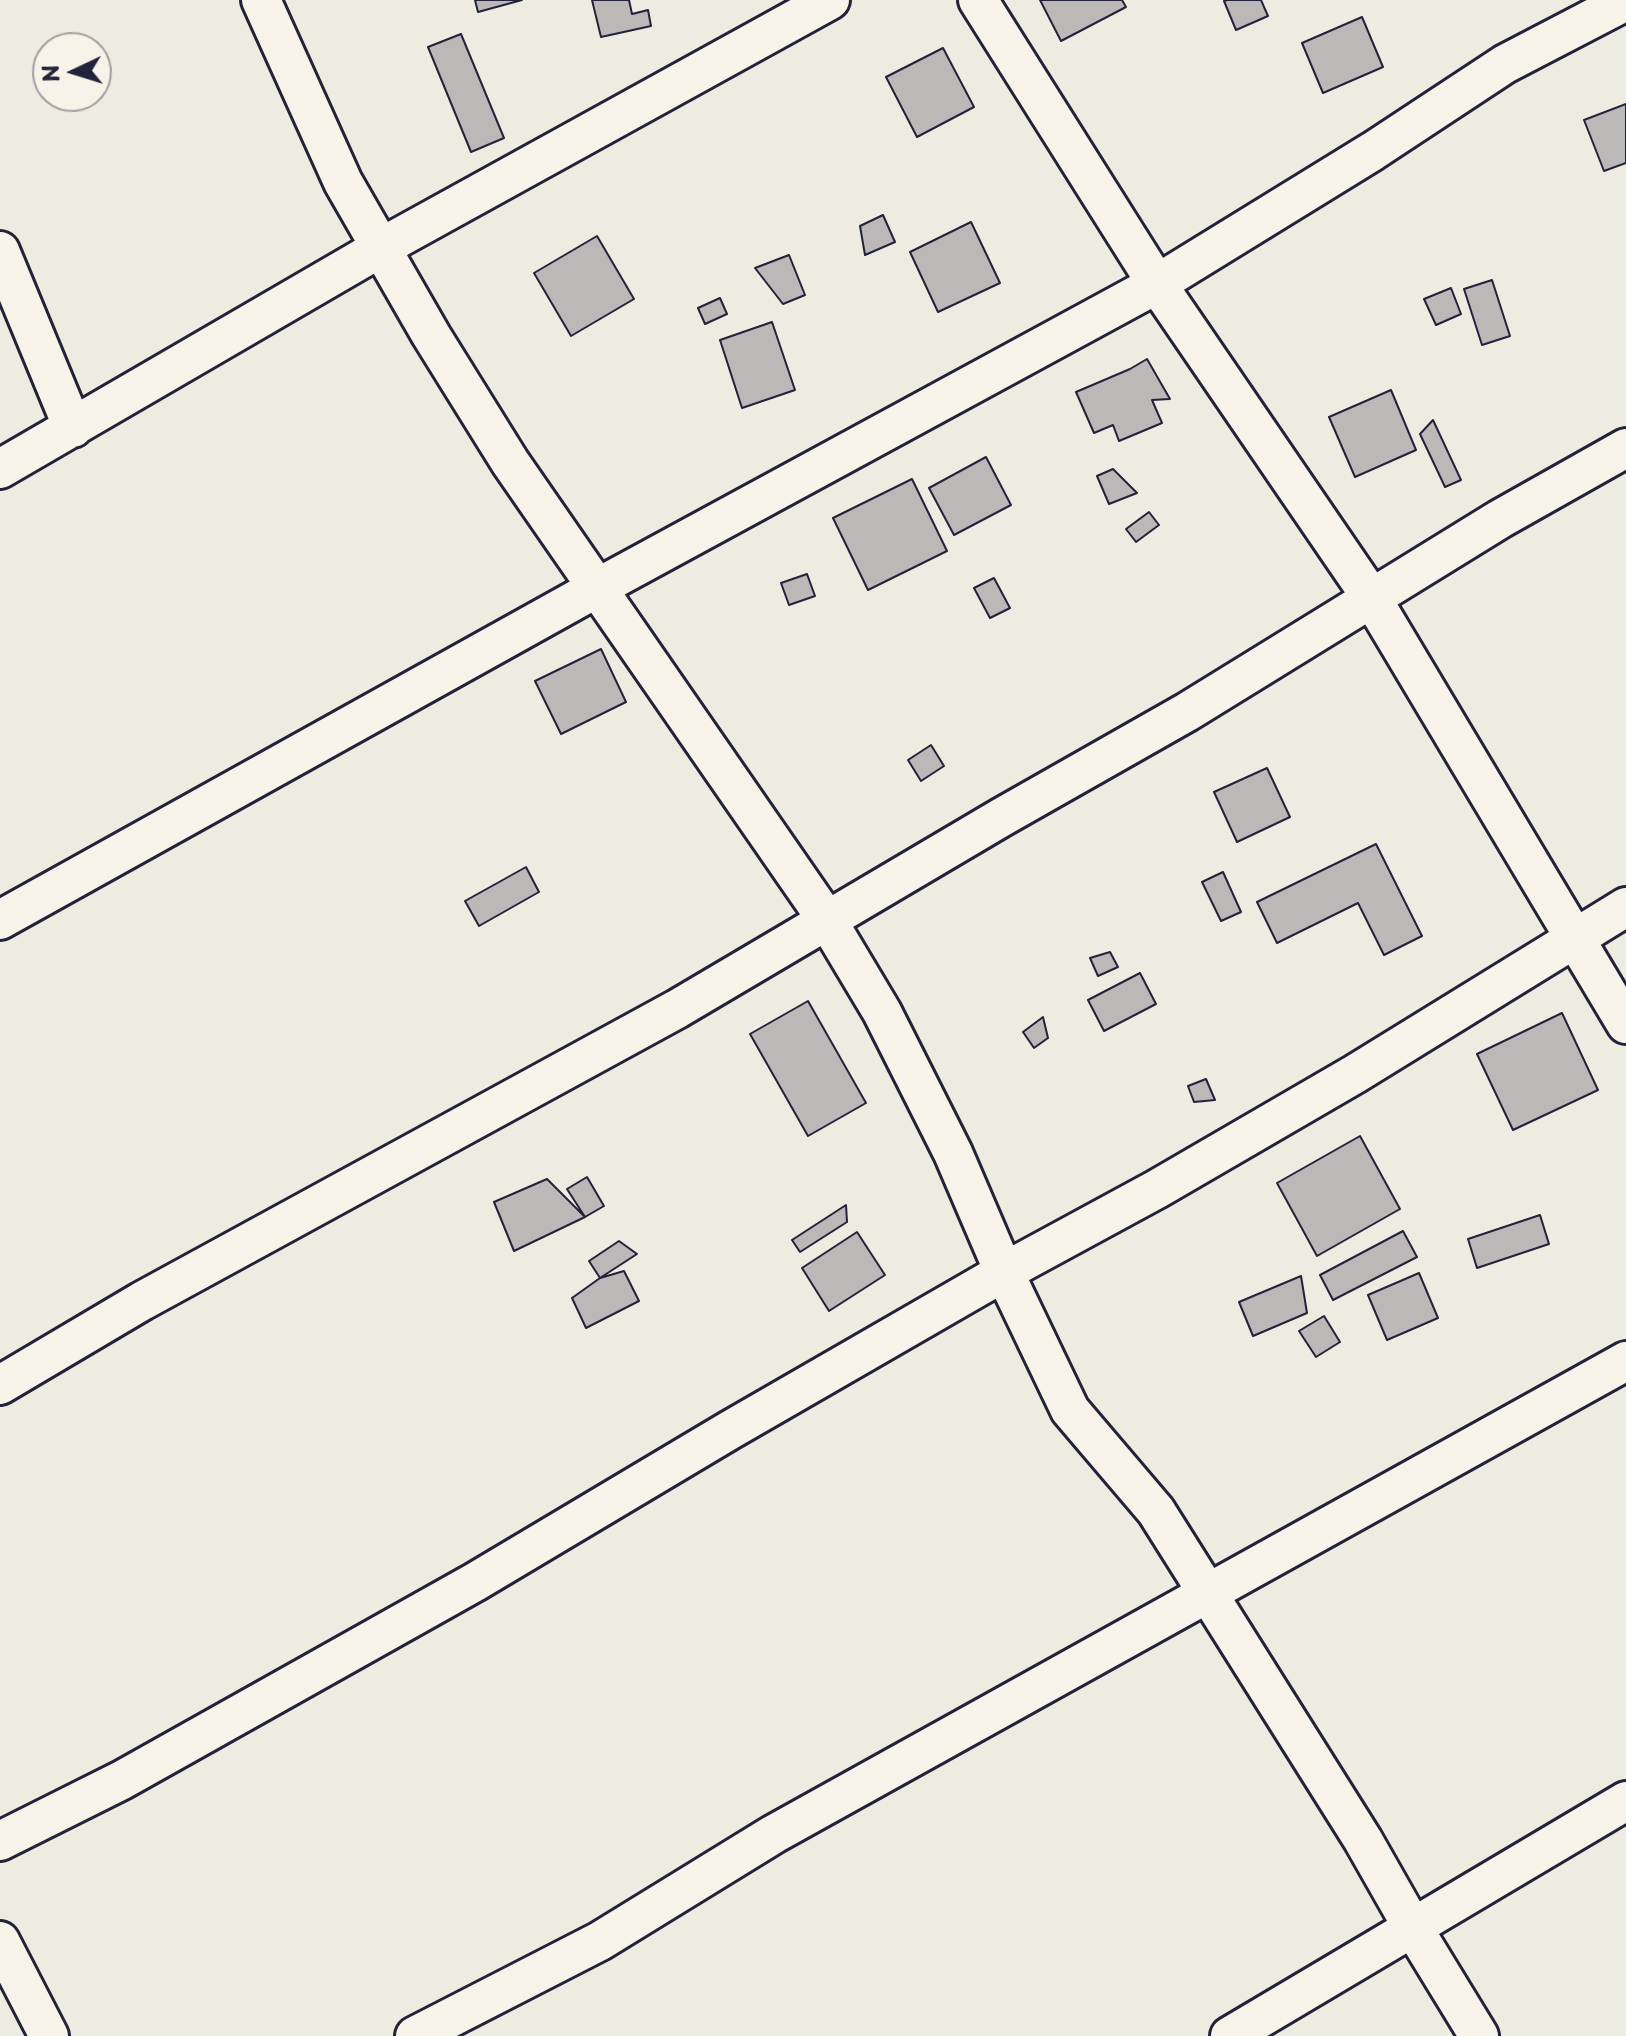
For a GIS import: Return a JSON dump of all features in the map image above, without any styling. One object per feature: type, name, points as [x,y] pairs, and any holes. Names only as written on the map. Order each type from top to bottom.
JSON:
[{"type":"street","points":[[261,0],[343,182],[431,335],[502,449],[827,920],[882,1012],[953,1153],[1004,1272],[1070,1410],[1156,1511],[1363,1840],[1479,2036]]},
{"type":"street","points":[[0,469],[790,9],[830,0]]},
{"type":"street","points":[[978,0],[1157,284],[1371,597],[1626,1024]]},
{"type":"street","points":[[0,920],[597,588],[1157,284],[1373,151],[1505,64],[1626,1]]},
{"type":"street","points":[[0,251],[73,428]]},
{"type":"street","points":[[0,1385],[142,1301],[677,1009],[1187,712],[1371,597],[1626,448]]},
{"type":"street","points":[[0,1841],[122,1780],[475,1582],[730,1430],[1355,1074],[1626,907]]},
{"type":"street","points":[[415,2036],[600,1941],[774,1834],[1626,1361]]},
{"type":"street","points":[[1230,2036],[1626,1801]]},
{"type":"street","points":[[0,1941],[49,2036]]},
{"type":"building","points":[[475,0],[522,0],[478,12]]},
{"type":"building","points":[[592,0],[629,0],[632,14],[648,10],[651,26],[601,37]]},
{"type":"building","points":[[1040,0],[1122,0],[1126,7],[1061,41]]},
{"type":"building","points":[[1261,0],[1268,16],[1236,30],[1224,1]]},
{"type":"building","points":[[1362,17],[1383,67],[1323,93],[1302,43]]},
{"type":"building","points":[[461,34],[504,138],[471,152],[428,47]]},
{"type":"building","points":[[943,48],[974,107],[917,137],[886,77]]},
{"type":"building","points":[[1626,104],[1626,163],[1604,171],[1584,120]]},
{"type":"building","points":[[883,215],[895,242],[865,255],[860,226]]},
{"type":"building","points":[[971,222],[1000,283],[938,312],[910,252]]},
{"type":"building","points":[[597,236],[634,299],[571,336],[534,273]]},
{"type":"building","points":[[789,255],[805,295],[783,304],[755,268]]},
{"type":"building","points":[[1492,280],[1510,336],[1482,345],[1464,289]]},
{"type":"building","points":[[1451,288],[1461,314],[1436,325],[1424,299]]},
{"type":"building","points":[[720,298],[727,314],[705,324],[698,308]]},
{"type":"building","points":[[772,322],[795,390],[742,408],[720,340]]},
{"type":"building","points":[[1147,359],[1170,399],[1152,400],[1162,423],[1119,441],[1113,425],[1094,433],[1076,392]]},
{"type":"building","points":[[1391,390],[1416,450],[1355,477],[1329,417]]},
{"type":"building","points":[[1433,420],[1461,480],[1445,487],[1420,434]]},
{"type":"building","points":[[986,457],[1011,505],[954,535],[929,488]]},
{"type":"building","points":[[1113,469],[1137,493],[1109,504],[1097,476]]},
{"type":"building","points":[[912,479],[947,551],[868,590],[833,518]]},
{"type":"building","points":[[1149,512],[1159,525],[1136,542],[1126,529]]},
{"type":"building","points":[[807,574],[815,596],[789,605],[781,583]]},
{"type":"building","points":[[994,578],[1010,608],[990,618],[974,588]]},
{"type":"building","points":[[601,649],[626,702],[561,734],[535,681]]},
{"type":"building","points":[[931,745],[944,766],[921,781],[908,760]]},
{"type":"building","points":[[1267,768],[1290,817],[1237,842],[1214,792]]},
{"type":"building","points":[[1376,844],[1422,936],[1384,955],[1358,903],[1277,943],[1257,902]]},
{"type":"building","points":[[526,867],[539,892],[479,926],[465,901]]},
{"type":"building","points":[[1223,872],[1241,912],[1221,921],[1202,882]]},
{"type":"building","points":[[1110,952],[1118,967],[1098,976],[1090,958]]},
{"type":"building","points":[[1140,973],[1156,1004],[1104,1031],[1088,1000]]},
{"type":"building","points":[[808,1001],[866,1103],[808,1136],[750,1034]]},
{"type":"building","points":[[1562,1013],[1598,1090],[1513,1130],[1477,1054]]},
{"type":"building","points":[[1043,1017],[1048,1038],[1034,1048],[1023,1032]]},
{"type":"building","points":[[1206,1079],[1215,1100],[1194,1102],[1188,1086]]},
{"type":"building","points":[[1360,1136],[1400,1209],[1317,1256],[1277,1183]]},
{"type":"building","points":[[587,1177],[604,1206],[585,1217],[567,1189]]},
{"type":"building","points":[[547,1179],[585,1217],[514,1251],[494,1202]]},
{"type":"building","points":[[846,1205],[847,1222],[800,1252],[792,1240]]},
{"type":"building","points":[[1540,1215],[1549,1244],[1477,1268],[1468,1239]]},
{"type":"building","points":[[1403,1231],[1417,1257],[1333,1300],[1320,1275]]},
{"type":"building","points":[[857,1232],[885,1275],[829,1311],[802,1268]]},
{"type":"building","points":[[619,1241],[637,1254],[600,1278],[589,1261]]},
{"type":"building","points":[[624,1271],[639,1301],[586,1328],[572,1298],[600,1278]]},
{"type":"building","points":[[1419,1273],[1438,1318],[1387,1340],[1368,1295]]},
{"type":"building","points":[[1301,1276],[1307,1313],[1253,1336],[1239,1302]]},
{"type":"building","points":[[1324,1316],[1340,1342],[1316,1357],[1299,1331]]}]
